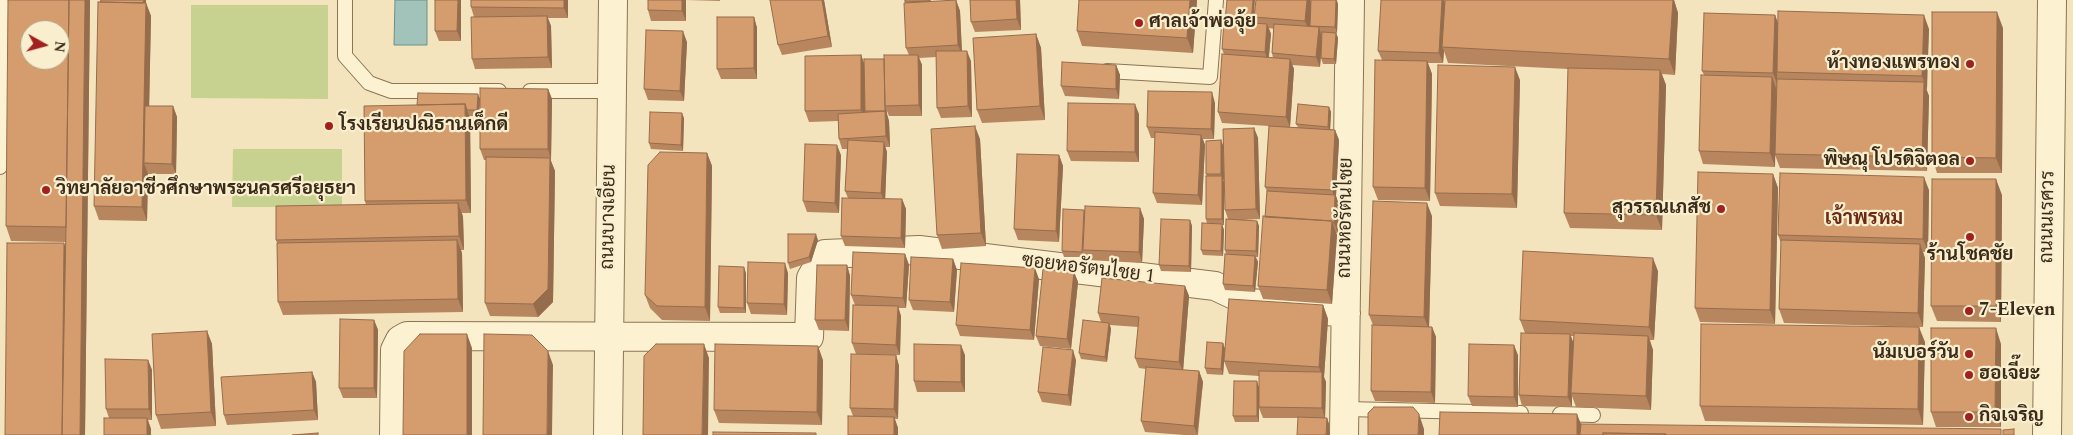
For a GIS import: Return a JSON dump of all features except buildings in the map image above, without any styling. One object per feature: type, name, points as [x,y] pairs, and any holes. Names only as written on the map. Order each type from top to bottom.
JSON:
[{"type":"street","name":"ถนนบางเอียน","points":[[608,435],[613,0]]},
{"type":"street","name":"ถนนหอรัตนไชย","points":[[1344,422],[1350,0]]},
{"type":"street","name":"ถนนนเรศวร","points":[[2046,435],[2052,0]]},
{"type":"street","name":"ซอยหอรัตนไชย 1","points":[[609,337],[808,337],[811,278],[816,266],[825,254],[919,250],[1215,286],[1251,303],[1346,313]]},
{"type":"street","points":[[394,435],[395,350],[400,340],[407,336],[609,337]]},
{"type":"lane","points":[[0,167],[4,0]]},
{"type":"lane","points":[[345,0],[345,56],[370,83],[391,91],[612,91]]},
{"type":"lane","points":[[1107,71],[1210,77],[1216,0]]},
{"type":"lane","points":[[1344,422],[1539,414],[1593,415]]},
{"type":"green space","points":[[191,5],[328,5],[328,99],[191,98]]},
{"type":"green space","points":[[233,149],[342,149],[342,207],[232,207]]},
{"type":"water","points":[[395,0],[427,0],[427,45],[394,45]]},
{"type":"place","name":"ศาลเจ้าพ่อจุ้ย","points":[[1139,23]]},
{"type":"place","name":"ห้างทองแพรทอง","points":[[1970,64]]},
{"type":"place","name":"โรงเรียนปณิธานเด็กดี","points":[[329,126]]},
{"type":"place","name":"พิษณุ โปรดิจิตอล","points":[[1970,161]]},
{"type":"place","name":"วิทยาลัยอาชีวศึกษาพระนครศรีอยุธยา","points":[[46,190]]},
{"type":"place","name":"สุวรรณเภสัช","points":[[1721,209]]},
{"type":"place","name":"ร้านโชคชัย","points":[[1970,237]]},
{"type":"place","name":"7-Eleven","points":[[1969,311]]},
{"type":"place","name":"นัมเบอร์วัน","points":[[1969,354]]},
{"type":"place","name":"ฮอเจี๊ยะ","points":[[1969,375]]},
{"type":"place","name":"กิจเจริญ","points":[[1969,417]]},
{"type":"district","name":"เจ้าพรหม","points":[[1864,220]]}]
